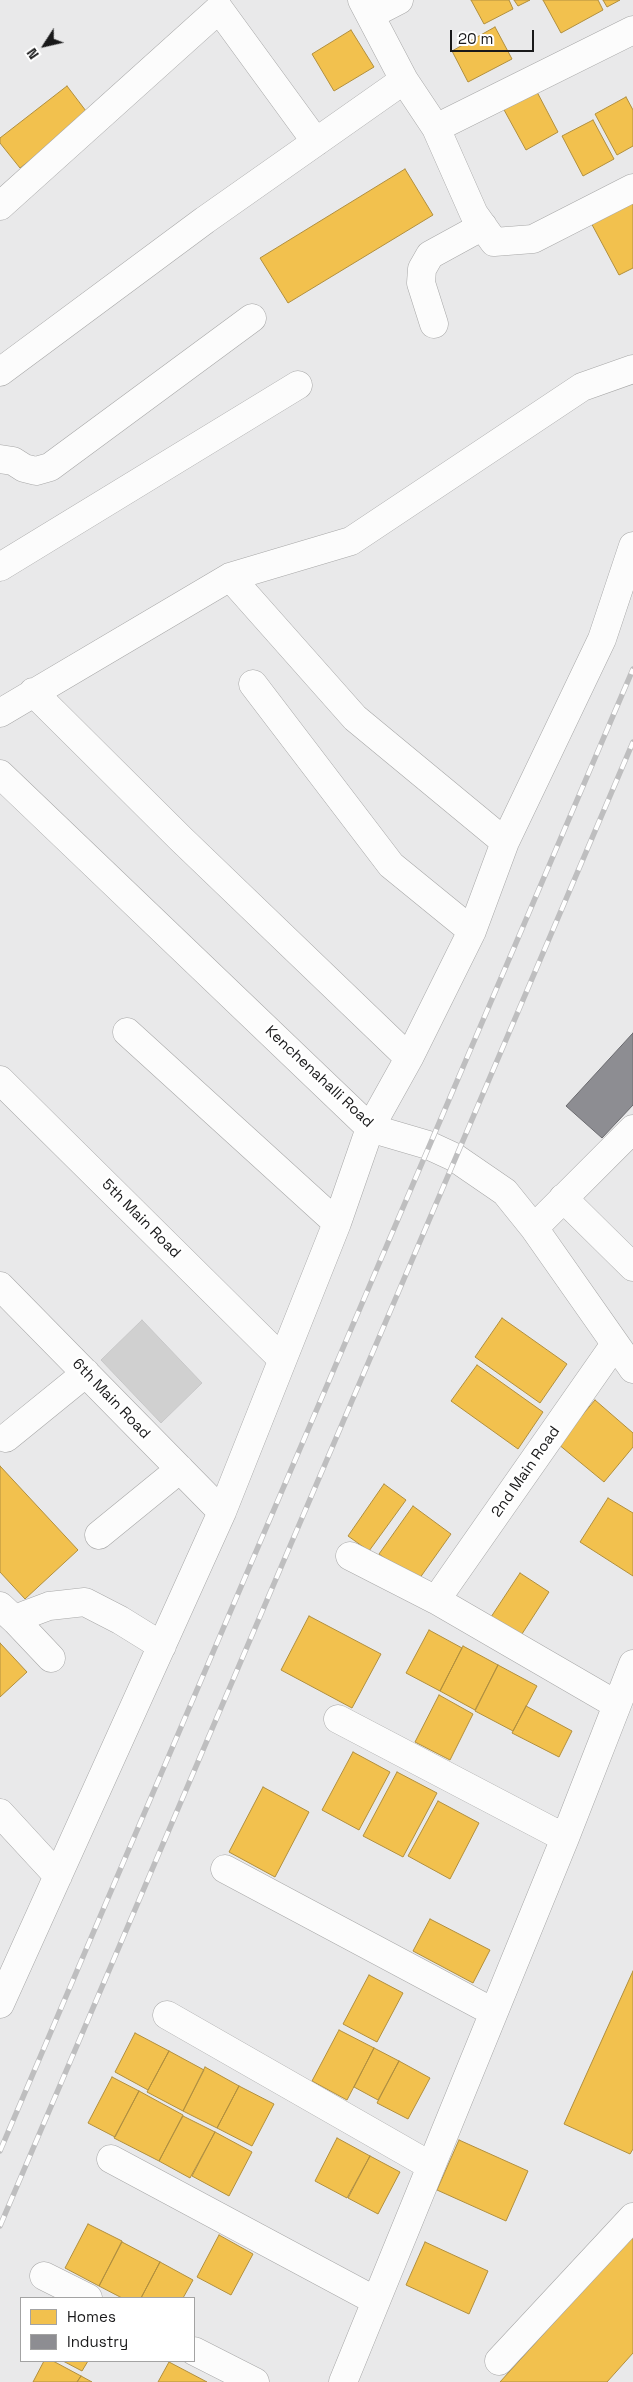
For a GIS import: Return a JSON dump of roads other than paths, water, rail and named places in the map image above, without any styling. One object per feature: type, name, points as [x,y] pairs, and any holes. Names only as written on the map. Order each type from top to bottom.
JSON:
[{"type":"street","points":[[399,0],[366,7],[404,80],[436,128],[474,214],[494,242],[533,239],[633,188]]},
{"type":"street","points":[[0,206],[219,9],[316,142]]},
{"type":"street","points":[[436,128],[633,30]]},
{"type":"street","points":[[0,372],[205,220],[404,80]]},
{"type":"street","points":[[434,324],[421,283],[422,268],[430,255],[482,226]]},
{"type":"street","points":[[0,459],[13,461],[24,468],[36,471],[50,467],[252,318]]},
{"type":"street","points":[[0,713],[230,577],[351,541],[582,387],[633,369]]},
{"type":"street","points":[[0,567],[298,385]]},
{"type":"street","points":[[1,1997],[58,1876],[222,1512],[337,1223],[370,1128],[409,1058],[472,931],[505,842],[602,639],[633,546]]},
{"type":"street","points":[[230,577],[355,718],[505,842]]},
{"type":"street","points":[[253,684],[391,865],[472,931]]},
{"type":"street","points":[[33,692],[180,839],[409,1058]]},
{"type":"street","name":"Kenchenahalli Road","points":[[0,774],[370,1128],[428,1144],[454,1157],[505,1192],[534,1228],[633,1369]]},
{"type":"street","points":[[127,1032],[337,1223]]},
{"type":"street","name":"5th Main Road","points":[[0,1080],[282,1359]]},
{"type":"street","points":[[534,1228],[633,1129]]},
{"type":"street","points":[[563,1198],[633,1267]]},
{"type":"street","name":"6th Main Road","points":[[0,1286],[222,1512]]},
{"type":"street","name":"2nd Main Road","points":[[436,1600],[615,1344]]},
{"type":"street","points":[[6,1438],[86,1373]]},
{"type":"street","points":[[98,1535],[180,1469]]},
{"type":"street","points":[[350,1556],[436,1600],[617,1705]]},
{"type":"street","points":[[8,1613],[25,1615],[49,1606],[85,1602],[120,1620],[162,1646]]},
{"type":"street","points":[[8,1613],[51,1658]]},
{"type":"street","points":[[343,2382],[565,1838],[633,1664]]},
{"type":"street","points":[[338,1719],[565,1838]]},
{"type":"street","points":[[0,1813],[58,1876]]},
{"type":"street","points":[[225,1868],[493,2012]]},
{"type":"street","points":[[167,2014],[431,2166]]},
{"type":"street","points":[[111,2159],[376,2301]]},
{"type":"street","points":[[499,2361],[633,2217]]},
{"type":"street","points":[[44,2276],[86,2297]]},
{"type":"street","points":[[195,2352],[255,2382]]},
{"type":"railway","points":[[0,2151],[633,669]]},
{"type":"railway","points":[[0,2226],[633,742]]}]
